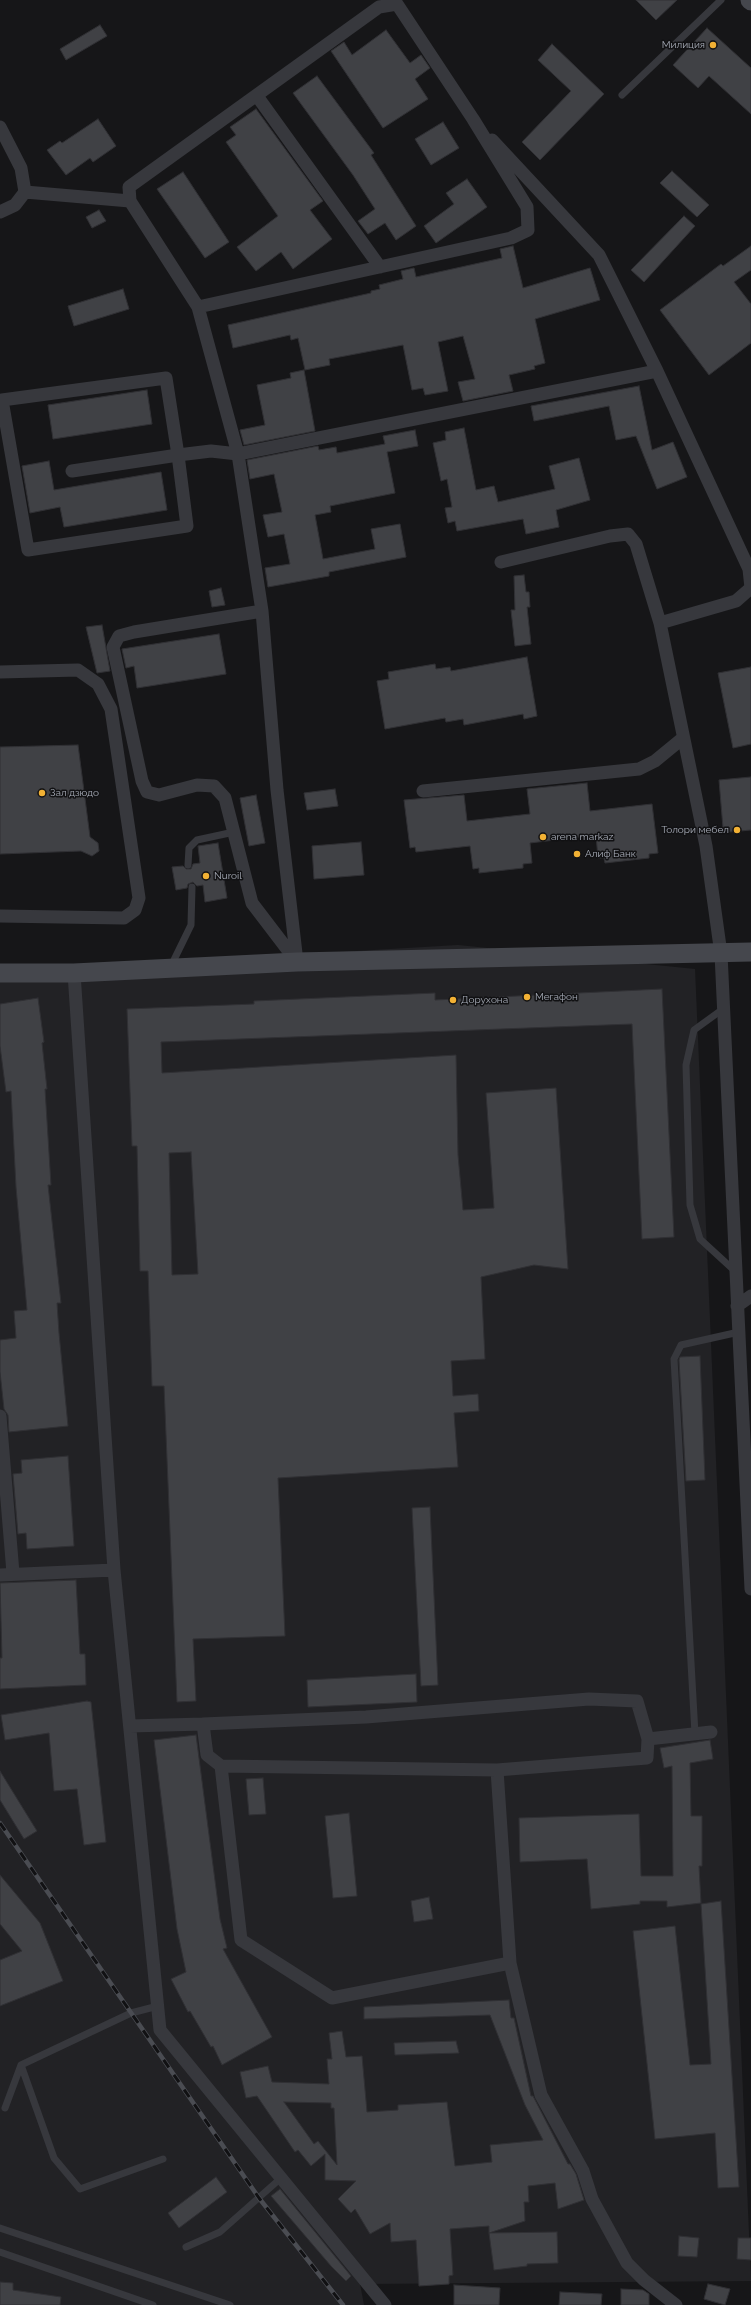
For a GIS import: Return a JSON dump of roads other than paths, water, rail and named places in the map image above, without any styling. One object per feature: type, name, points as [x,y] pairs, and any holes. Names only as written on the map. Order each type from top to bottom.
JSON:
[{"type":"main road","points":[[0,972],[74,973],[297,962],[721,954],[751,952]]},
{"type":"street","points":[[198,307],[511,238],[528,230],[527,207],[400,2],[379,7],[258,96],[129,187],[130,200],[198,307],[238,454],[262,611],[277,790],[297,962]]},
{"type":"street","points":[[258,96],[380,267]]},
{"type":"street","points":[[473,119],[599,255],[656,371],[749,569],[751,588],[736,601],[660,623]]},
{"type":"street","points":[[0,126],[21,168],[25,192],[15,204],[0,212]]},
{"type":"street","points":[[25,192],[130,200]]},
{"type":"street","points":[[72,471],[211,451],[238,454],[656,371]]},
{"type":"street","points":[[166,378],[178,455],[187,526],[28,550],[2,400],[166,378]]},
{"type":"street","points":[[501,562],[610,536],[628,534],[636,544],[660,623],[706,846],[721,954],[751,1589]]},
{"type":"street","points":[[262,611],[134,632],[119,636],[113,647],[142,781],[147,792],[159,796],[198,785],[214,786],[225,798],[252,904],[297,962]]},
{"type":"street","points":[[0,672],[78,670],[98,684],[111,709],[139,898],[135,910],[124,918],[0,916]]},
{"type":"street","points":[[423,791],[639,769],[655,761],[683,738]]},
{"type":"street","points":[[74,973],[114,1570],[160,2030],[385,2305]]},
{"type":"street","points":[[737,1306],[751,1296]]},
{"type":"street","points":[[0,1416],[7,1574],[114,1570]]},
{"type":"street","points":[[130,1726],[366,1717],[589,1699],[637,1701],[648,1739],[647,1758],[497,1770],[221,1766],[207,1755],[203,1724]]},
{"type":"street","points":[[648,1739],[711,1732]]},
{"type":"street","points":[[221,1766],[241,1940],[332,1998],[510,1963]]},
{"type":"street","points":[[497,1770],[510,1963],[541,2095],[582,2170],[592,2199],[627,2263],[676,2305]]},
{"type":"lane","points":[[622,95],[721,0]]},
{"type":"lane","points":[[188,865],[189,848],[197,840],[234,832]]},
{"type":"lane","points":[[170,968],[192,925],[192,887]]},
{"type":"lane","points":[[723,1010],[694,1030],[686,1065],[690,1205],[700,1239],[736,1272]]},
{"type":"lane","points":[[695,1734],[674,1359],[681,1345],[739,1332]]},
{"type":"lane","points":[[5,2108],[20,2065],[131,2013],[158,2006]]},
{"type":"lane","points":[[20,2065],[54,2158],[80,2189],[163,2159]]},
{"type":"lane","points":[[186,2247],[220,2232],[281,2178]]},
{"type":"lane","points":[[0,2228],[230,2305]]},
{"type":"lane","points":[[0,2252],[153,2305]]},
{"type":"railway","points":[[0,1823],[259,2198],[343,2305]]},
{"type":"place","name":"Милиция","points":[[713,45]]},
{"type":"place","name":"Зал дзюдо","points":[[42,793]]},
{"type":"place","name":"Толори мебел","points":[[737,830]]},
{"type":"place","name":"arena markaz","points":[[543,837]]},
{"type":"place","name":"Алиф Банк","points":[[577,854]]},
{"type":"place","name":"Nuroil","points":[[206,876]]},
{"type":"place","name":"Мегафон","points":[[527,997]]},
{"type":"place","name":"Дорухона","points":[[453,1000]]}]
